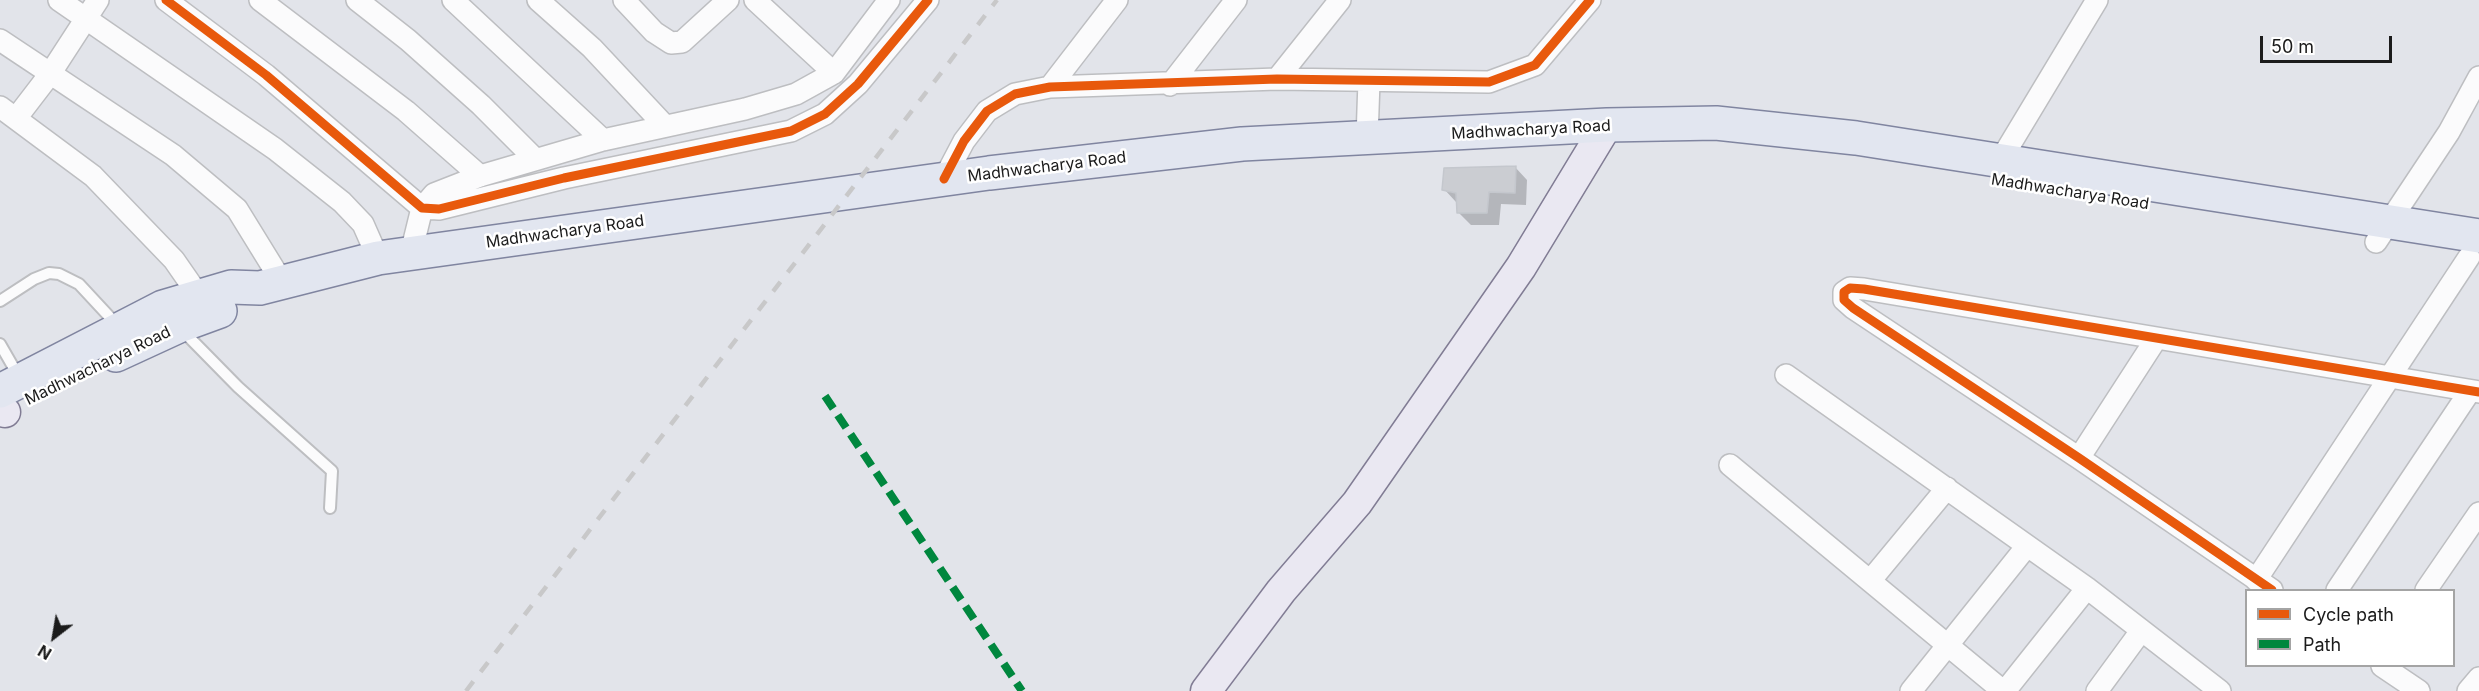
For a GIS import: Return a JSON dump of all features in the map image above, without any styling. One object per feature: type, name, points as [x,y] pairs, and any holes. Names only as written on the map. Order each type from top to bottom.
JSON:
[{"type":"main road","name":"Madhwacharya Road","points":[[5,401],[121,329],[163,307],[231,288],[271,285],[378,258],[411,253],[944,179],[1242,144],[1607,125],[1716,123],[1856,138],[2000,161],[2476,250]]},
{"type":"main road","name":"Madhwacharya Road","points":[[1661,125],[1713,142],[1891,162],[2383,232]]},
{"type":"main road","name":"Madhwacharya Road","points":[[5,401],[52,384],[179,326],[245,302],[271,285]]},
{"type":"street","points":[[59,0],[275,149],[342,202],[363,224],[378,258]]},
{"type":"street","points":[[98,0],[50,74],[8,112],[93,176],[174,261],[199,296]]},
{"type":"street","points":[[166,0],[266,75],[422,208],[439,209],[564,178],[792,131],[825,114],[858,84],[928,0]]},
{"type":"street","points":[[260,0],[406,111],[480,176]]},
{"type":"street","points":[[357,0],[408,40],[481,105],[534,159]]},
{"type":"street","points":[[453,0],[603,140]]},
{"type":"street","points":[[538,0],[592,48],[665,126]]},
{"type":"street","points":[[624,0],[654,32],[671,44],[682,42],[728,0]]},
{"type":"street","points":[[755,0],[834,73]]},
{"type":"street","points":[[411,253],[422,208],[434,194],[534,159],[603,140],[745,109],[796,94],[834,73],[889,0]]},
{"type":"street","points":[[1050,87],[1117,0]]},
{"type":"street","points":[[1170,84],[1236,0]]},
{"type":"street","points":[[1277,79],[1340,0]]},
{"type":"street","points":[[944,179],[964,141],[987,111],[1015,94],[1050,87],[1277,79],[1489,82],[1535,65],[1590,0]]},
{"type":"street","points":[[2000,161],[2097,0]]},
{"type":"street","points":[[0,40],[173,155],[237,209],[271,285]]},
{"type":"street","points":[[2383,232],[2449,132],[2479,77]]},
{"type":"street","points":[[1367,138],[1369,81]]},
{"type":"street","points":[[1206,691],[1281,591],[1357,503],[1521,267],[1607,125]]},
{"type":"street","points":[[2338,589],[2474,391],[2388,377],[2156,339],[1864,289],[1850,288],[1844,292],[1844,300],[1853,308],[2079,458],[2264,585],[2388,377],[2476,250]]},
{"type":"street","points":[[2079,458],[2156,339]]},
{"type":"street","points":[[1786,375],[2087,588],[2210,688]]},
{"type":"street","points":[[1731,465],[2004,691],[2087,588]]},
{"type":"street","points":[[1870,582],[1947,488]]},
{"type":"street","points":[[2427,589],[2479,513]]},
{"type":"street","points":[[1911,691],[2028,546]]},
{"type":"street","points":[[2097,691],[2141,631]]},
{"type":"street","points":[[2383,667],[2419,691]]},
{"type":"street","points":[[2468,691],[2479,678]]},
{"type":"lane","points":[[0,301],[34,279],[49,273],[59,274],[79,284],[121,329]]},
{"type":"lane","points":[[179,326],[238,387],[332,471],[330,508]]},
{"type":"lane","points":[[0,344],[5,401]]},
{"type":"building","points":[[1516,166],[1515,193],[1489,192],[1487,213],[1457,213],[1456,193],[1442,190],[1444,168]]},
{"type":"railway","points":[[466,691],[997,0]]},
{"type":"marked path","points":[[825,396],[1022,691]]},
{"type":"cycle path","points":[[166,0],[266,75],[422,208],[439,209],[564,178],[791,131],[825,114],[858,84],[928,0]]},
{"type":"cycle path","points":[[944,179],[964,141],[987,111],[1015,94],[1050,87],[1277,79],[1489,82],[1535,65],[1590,0]]},
{"type":"cycle path","points":[[2271,589],[1853,308],[1844,300],[1844,292],[1850,288],[1864,289],[2479,392]]}]
